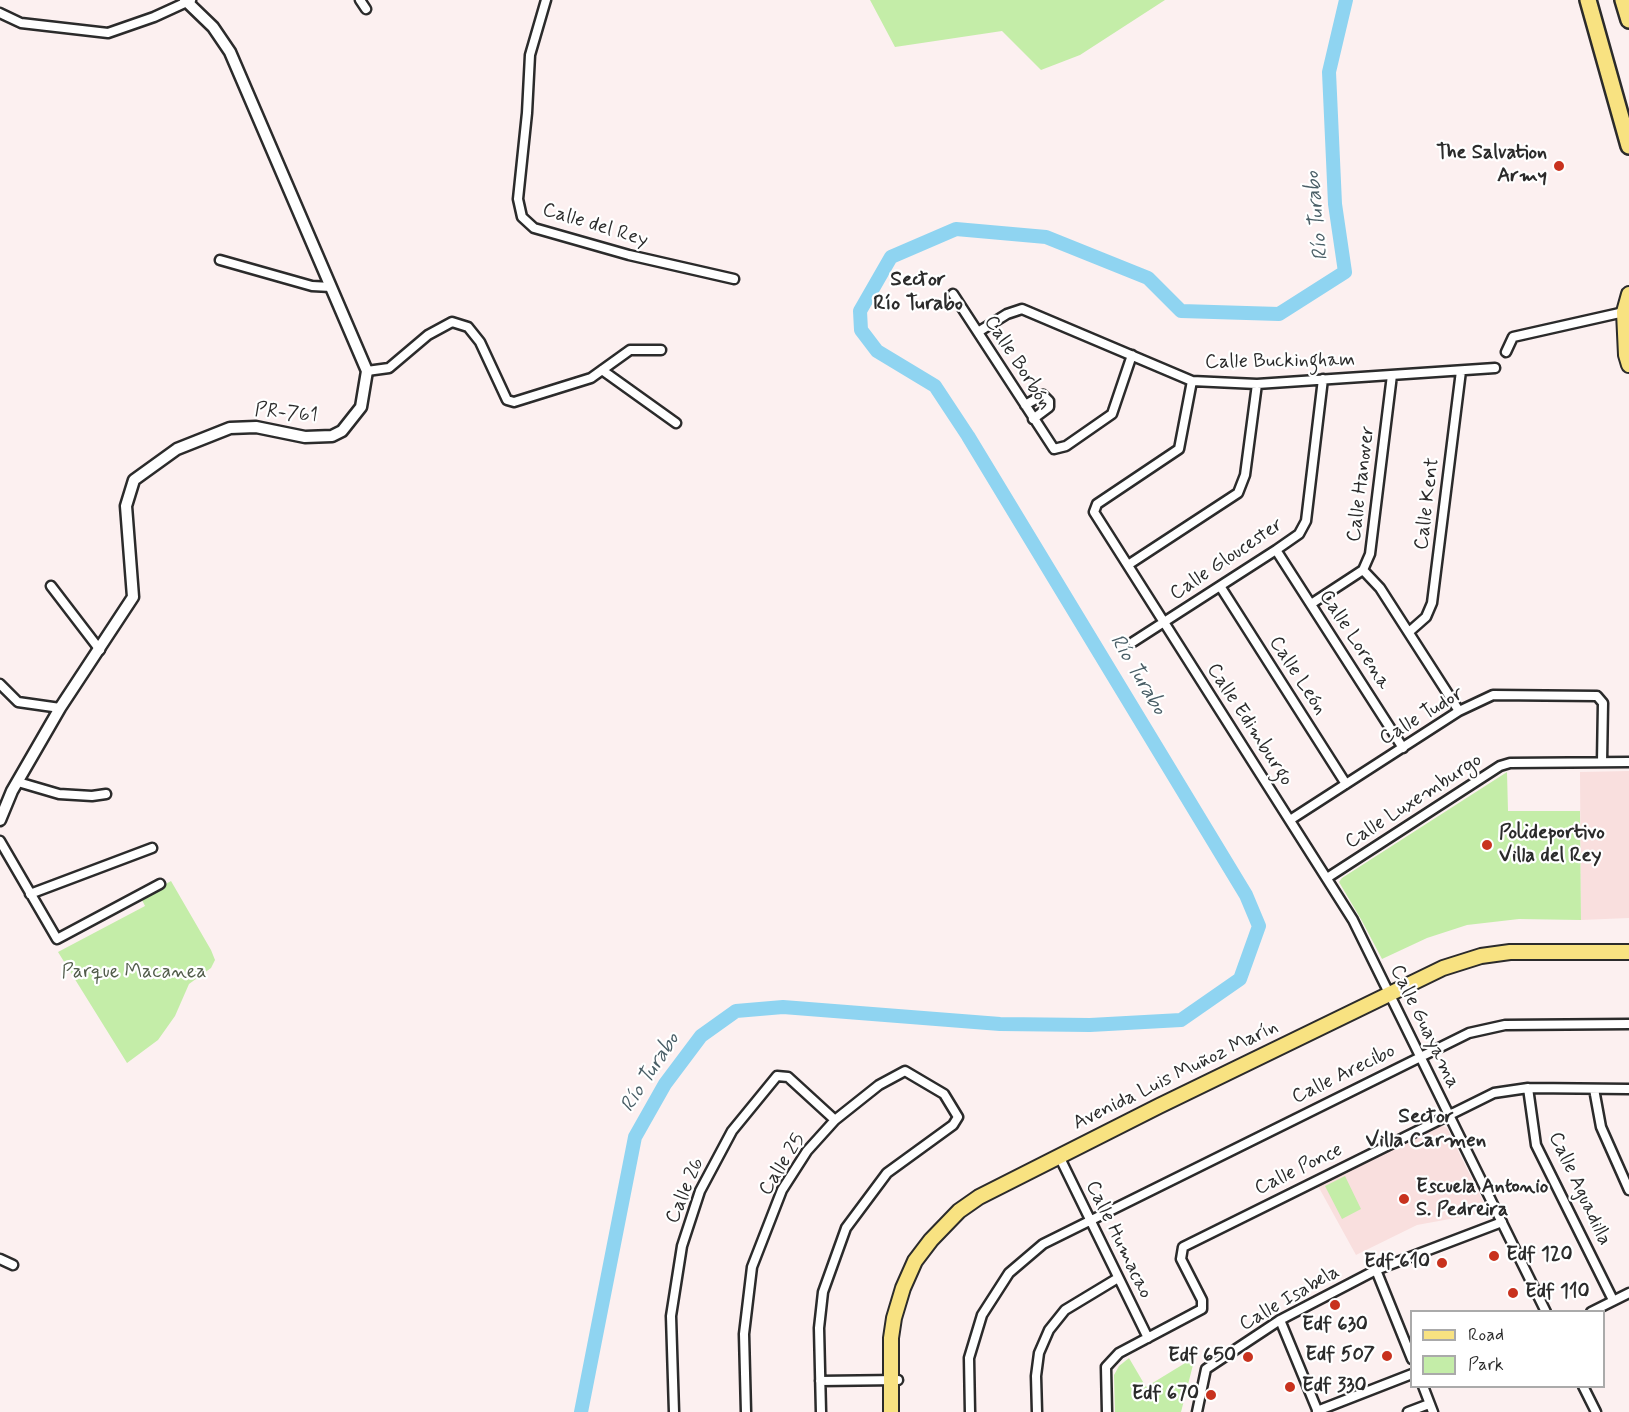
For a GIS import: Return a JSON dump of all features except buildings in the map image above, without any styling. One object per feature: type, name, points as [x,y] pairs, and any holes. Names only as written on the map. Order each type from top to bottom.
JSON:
[{"type":"highway","points":[[1588,0],[1629,146]]},
{"type":"highway","points":[[1623,0],[1629,20]]},
{"type":"main road","points":[[1629,294],[1624,312],[1626,355],[1629,365]]},
{"type":"main road","name":"Avenida Luis Muñoz Marín","points":[[898,1412],[891,1338],[898,1301],[915,1261],[926,1246],[950,1220],[979,1197],[1061,1159],[1443,968],[1498,953],[1629,952]]},
{"type":"main road","name":"Avenida Luis Muñoz Marín","points":[[1390,996],[1450,973],[1496,961],[1629,959]]},
{"type":"main road","name":"Avenida Luis Muñoz Marín","points":[[891,1412],[894,1380]]},
{"type":"street","points":[[360,0],[366,9]]},
{"type":"street","name":"Calle del Rey","points":[[546,0],[530,55],[527,113],[518,199],[522,217],[534,228],[629,255],[734,279]]},
{"type":"street","points":[[0,13],[21,23],[108,33],[154,17],[188,1],[213,27],[230,52],[368,371],[389,368],[428,335],[452,322],[468,327],[480,342],[507,400],[514,402],[591,378],[630,350],[661,350]]},
{"type":"street","points":[[220,260],[312,286],[331,287]]},
{"type":"street","name":"Calle Borbón","points":[[953,294],[1054,449],[1065,446],[1112,414],[1132,355]]},
{"type":"street","name":"Calle Buckingham","points":[[978,332],[1007,314],[1022,309],[1192,381],[1257,384],[1495,368]]},
{"type":"street","points":[[1506,352],[1513,338],[1624,312]]},
{"type":"street","points":[[602,370],[676,423]]},
{"type":"street","name":"PR-761","points":[[0,820],[18,782],[60,708],[134,597],[126,506],[134,480],[177,449],[230,428],[256,427],[305,437],[332,436],[342,431],[361,407],[368,371]]},
{"type":"street","name":"Calle Kent","points":[[1409,632],[1426,617],[1432,603],[1461,372]]},
{"type":"street","name":"Calle Hanover","points":[[1311,604],[1363,570],[1370,554],[1392,375]]},
{"type":"street","name":"Calle Gloucester","points":[[1133,642],[1299,534],[1306,521],[1323,379]]},
{"type":"street","name":"Calle Edimburgo","points":[[1192,381],[1179,449],[1097,504],[1094,512],[1327,878],[1353,920],[1368,952]]},
{"type":"street","points":[[1128,565],[1238,493],[1245,475],[1257,384]]},
{"type":"street","points":[[1025,405],[1043,395],[1049,400],[1049,407],[1033,419]]},
{"type":"street","name":"Calle Lorena","points":[[1276,550],[1403,748]]},
{"type":"street","points":[[1363,570],[1380,588],[1459,711]]},
{"type":"street","points":[[51,586],[100,650]]},
{"type":"street","name":"Calle León","points":[[1220,586],[1346,784]]},
{"type":"street","points":[[0,684],[18,702],[60,708]]},
{"type":"street","name":"Calle Tudor","points":[[1290,820],[1459,711],[1493,695],[1597,696],[1603,703],[1602,762]]},
{"type":"street","name":"Calle Luxemburgo","points":[[1327,878],[1500,766],[1510,763],[1629,762]]},
{"type":"street","points":[[18,782],[59,794],[106,794]]},
{"type":"street","points":[[0,841],[57,939],[160,884]]},
{"type":"street","points":[[30,894],[152,848]]},
{"type":"street","name":"Calle Guayama","points":[[1368,952],[1546,1310]]},
{"type":"street","name":"Calle Arecibo","points":[[970,1412],[969,1358],[982,1316],[1010,1273],[1043,1244],[1469,1033],[1504,1025],[1629,1024]]},
{"type":"street","name":"Calle 25","points":[[746,1412],[744,1334],[752,1267],[782,1190],[807,1151],[835,1120],[879,1084],[905,1071],[944,1094],[958,1117],[953,1125],[887,1173],[846,1228],[823,1292],[819,1328],[820,1381]]},
{"type":"street","name":"Calle 26","points":[[674,1412],[671,1316],[682,1246],[700,1191],[732,1131],[777,1076],[788,1077],[835,1120]]},
{"type":"street","name":"Calle Ponce","points":[[1107,1412],[1106,1367],[1119,1353],[1202,1309],[1202,1300],[1181,1259],[1183,1247],[1494,1093],[1528,1088],[1629,1089]]},
{"type":"street","name":"Calle Aguadilla","points":[[1528,1088],[1536,1145],[1613,1300]]},
{"type":"street","points":[[1594,1089],[1600,1127],[1629,1190]]},
{"type":"street","name":"Calle Humacao","points":[[1061,1159],[1148,1338]]},
{"type":"street","name":"Calle Isabela","points":[[1197,1412],[1206,1370],[1280,1320],[1376,1270],[1502,1222]]},
{"type":"street","points":[[0,1259],[13,1264]]},
{"type":"street","points":[[1376,1270],[1410,1354]]},
{"type":"street","points":[[1037,1412],[1036,1376],[1039,1353],[1049,1330],[1065,1310],[1118,1278]]},
{"type":"street","points":[[1593,1310],[1629,1293]]},
{"type":"street","points":[[1280,1320],[1317,1411],[1410,1375]]},
{"type":"street","points":[[821,1412],[820,1381],[894,1380]]},
{"type":"street","points":[[1408,1412],[1431,1408],[1423,1388]]},
{"type":"street","points":[[1584,1388],[1596,1412]]},
{"type":"shaded area","points":[[1629,771],[1629,918],[1581,920],[1580,772]]},
{"type":"shaded area","name":"Escuela Antonio S. Pedreira","points":[[1440,1125],[1447,1128],[1488,1212],[1417,1225],[1356,1255],[1318,1186]]},
{"type":"green space","points":[[870,0],[1165,0],[1080,55],[1041,70],[1002,31],[895,47]]},
{"type":"green space","name":"Polideportivo Villa del Rey","points":[[1507,772],[1508,811],[1580,811],[1581,920],[1519,919],[1467,925],[1427,938],[1382,959],[1339,882]]},
{"type":"green space","name":"Parque Macanea","points":[[171,881],[215,960],[211,968],[189,984],[175,1016],[158,1040],[127,1063],[58,952],[145,906],[141,898]]},
{"type":"green space","points":[[1345,1176],[1361,1209],[1342,1219],[1325,1186]]},
{"type":"green space","points":[[1195,1357],[1181,1412],[1115,1412],[1114,1375],[1119,1366],[1129,1358],[1146,1387]]},
{"type":"waterway","name":"Río Turabo","points":[[581,1412],[635,1137],[665,1084],[701,1036],[736,1011],[783,1007],[1000,1024],[1090,1025],[1181,1020],[1240,979],[1259,926],[1246,895],[968,436],[935,386],[877,351],[861,330],[860,311],[891,257],[956,229],[1046,237],[1148,278],[1181,311],[1279,314],[1345,272],[1335,204],[1329,72],[1346,0]]},
{"type":"place","name":"The Salvation Army","points":[[1559,166]]},
{"type":"place","name":"Polideportivo Villa del Rey","points":[[1487,845]]},
{"type":"place","name":"Escuela Antonio S. Pedreira","points":[[1404,1199]]},
{"type":"place","name":"Edf 120","points":[[1494,1256]]},
{"type":"place","name":"Edf 610","points":[[1442,1263]]},
{"type":"place","name":"Edf 110","points":[[1513,1293]]},
{"type":"place","name":"Edf 630","points":[[1335,1305]]},
{"type":"place","name":"Edf 507","points":[[1387,1356]]},
{"type":"place","name":"Edf 650","points":[[1248,1357]]},
{"type":"place","name":"Edf 330","points":[[1290,1387]]},
{"type":"place","name":"Edf 670","points":[[1211,1395]]},
{"type":"district","name":"Sector Río Turabo","points":[[918,293]]},
{"type":"district","name":"Sector Villa Carmen","points":[[1426,1130]]}]
